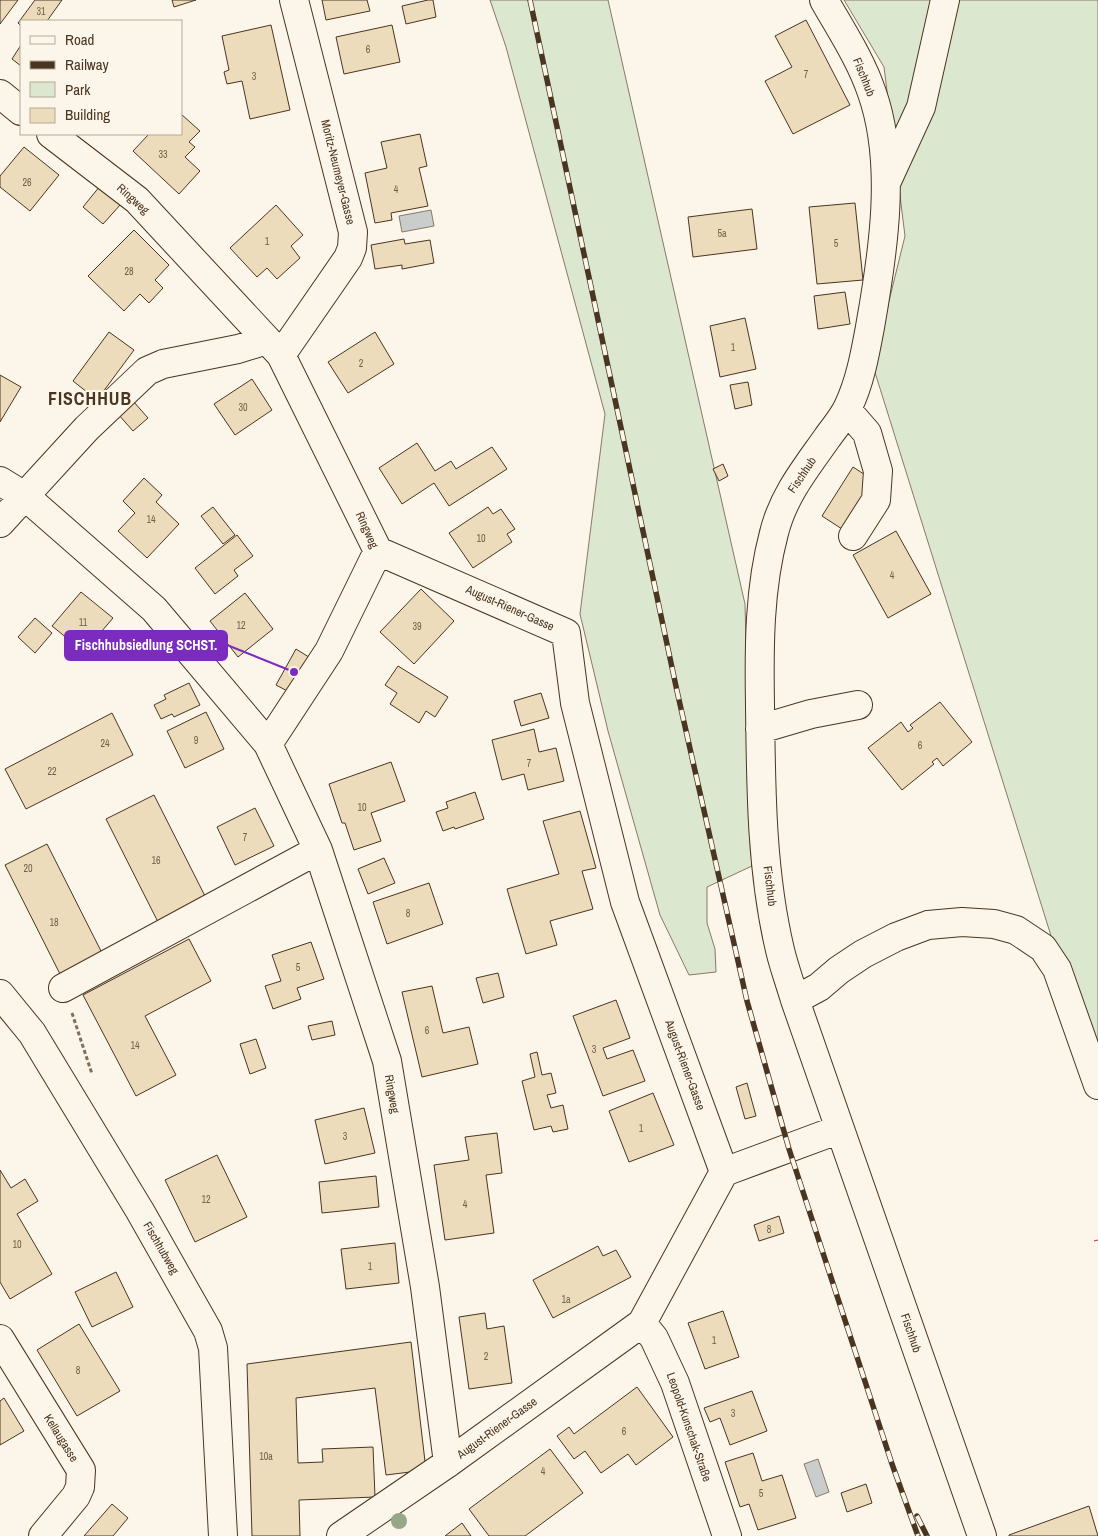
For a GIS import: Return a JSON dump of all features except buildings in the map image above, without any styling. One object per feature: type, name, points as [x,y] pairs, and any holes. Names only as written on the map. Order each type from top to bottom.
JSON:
[{"type":"street","name":"Moritz-Neumeyer-Gasse","points":[[274,348],[348,258],[352,248],[354,232],[294,0]]},
{"type":"street","name":"Fischhub","points":[[824,0],[856,54],[872,94],[880,126],[885,166],[884,216],[876,291],[863,361],[854,392],[847,410],[790,490],[774,532],[764,582],[759,639],[763,829],[771,900],[780,949],[795,1000],[982,1536]]},
{"type":"street","points":[[885,186],[921,107],[945,0]]},
{"type":"street","points":[[0,94],[20,110]]},
{"type":"street","name":"Ringweg","points":[[52,135],[137,200],[274,348],[378,550],[329,651],[268,744]]},
{"type":"street","points":[[0,523],[26,497],[87,428],[148,371],[163,364],[238,349],[274,348]]},
{"type":"street","points":[[847,410],[867,432],[878,471],[876,500],[853,536]]},
{"type":"street","name":"Ringweg","points":[[0,480],[26,497],[154,609],[268,744],[318,850],[387,1062],[425,1287],[448,1463]]},
{"type":"street","name":"August-Riener-Gasse","points":[[341,1536],[448,1463],[642,1323],[724,1172],[625,902],[575,703],[566,633],[378,550]]},
{"type":"street","points":[[760,728],[811,714],[858,705]]},
{"type":"street","points":[[63,988],[318,850]]},
{"type":"street","points":[[795,1000],[819,987],[839,970],[863,954],[896,937],[928,925],[962,922],[994,924],[1016,930],[1043,948],[1057,968],[1098,1085]]},
{"type":"street","name":"Fischhubweg","points":[[0,994],[32,1033],[140,1211],[208,1331],[213,1348],[223,1536]]},
{"type":"street","points":[[724,1172],[840,1129]]},
{"type":"street","name":"Leopold-Kunschak-Straße","points":[[642,1323],[654,1338],[672,1375],[727,1536]]},
{"type":"street","name":"Kellaugasse","points":[[0,1339],[80,1470],[80,1487],[76,1496],[43,1536]]},
{"type":"green space","points":[[490,0],[608,0],[745,604],[752,866],[707,887],[707,923],[715,949],[716,972],[689,975],[660,915],[608,731],[580,614],[605,414],[506,47]]},
{"type":"green space","points":[[844,0],[1098,0],[1098,1078],[1087,1051],[873,366],[905,236],[884,67]]},
{"type":"shaded area","points":[[431,210],[434,226],[402,232],[399,216]]},
{"type":"shaded area","points":[[818,1459],[829,1492],[816,1497],[804,1464]]},
{"type":"railway","points":[[530,0],[677,691],[747,1001],[789,1149],[892,1464],[918,1536]]},
{"type":"railway","points":[[917,1516],[927,1536]]},
{"type":"power","points":[[1094,1241],[1098,1240]]},
{"type":"place","name":"Fischhubsiedlung SCHST.","points":[[294,672]]},
{"type":"district","name":"FISCHHUB","points":[[90,399]]}]
